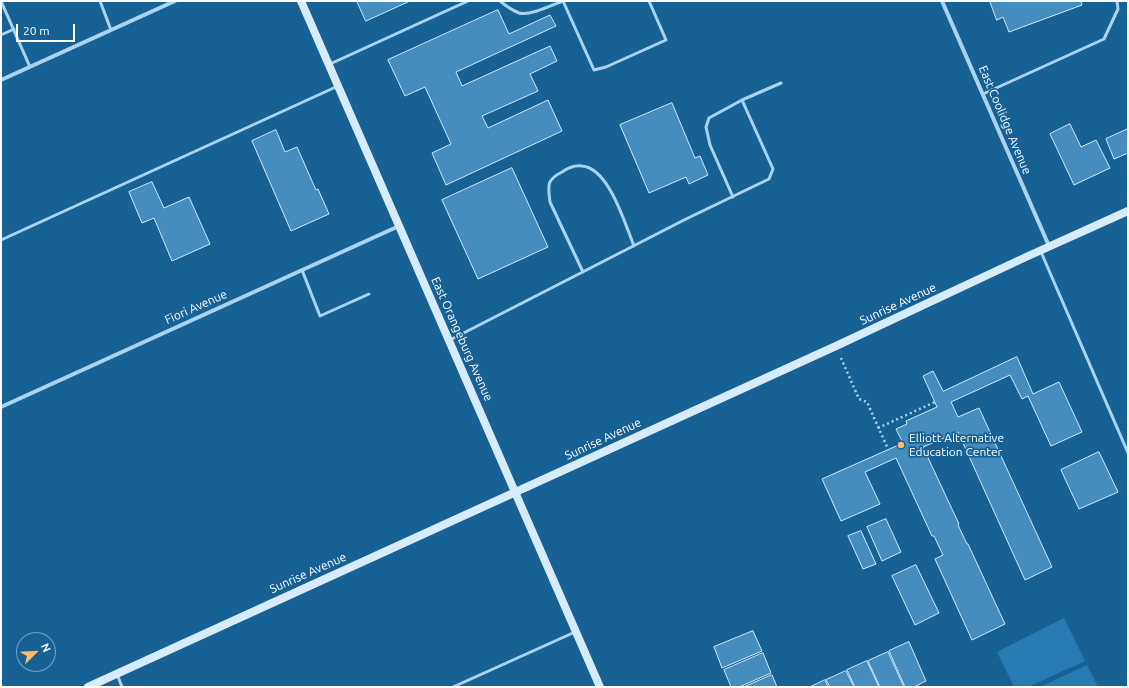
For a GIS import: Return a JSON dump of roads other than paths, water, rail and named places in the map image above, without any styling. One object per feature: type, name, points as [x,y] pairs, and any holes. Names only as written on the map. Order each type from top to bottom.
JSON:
[{"type":"street","points":[[1,80],[175,1]]},
{"type":"street","name":"East Orangeburg Avenue","points":[[301,1],[600,687]]},
{"type":"street","name":"East Coolidge Avenue","points":[[942,1],[1049,246]]},
{"type":"street","name":"Sunrise Avenue","points":[[88,687],[836,346],[1049,246],[1128,211]]},
{"type":"street","name":"Fiori Avenue","points":[[1,407],[399,226]]},
{"type":"lane","points":[[2,1],[30,67]]},
{"type":"lane","points":[[100,1],[112,30]]},
{"type":"lane","points":[[329,65],[468,1]]},
{"type":"lane","points":[[500,1],[509,8],[521,13],[537,11],[563,1],[594,70],[606,67],[666,40],[649,1]]},
{"type":"lane","points":[[983,94],[1104,39],[1118,9],[1117,1]]},
{"type":"lane","points":[[1,35],[14,29]]},
{"type":"lane","points":[[733,197],[710,145],[706,127],[709,118],[742,100],[781,83]]},
{"type":"lane","points":[[1,240],[338,86]]},
{"type":"lane","points":[[449,340],[769,179],[773,169],[742,100]]},
{"type":"lane","points":[[583,272],[550,202],[548,191],[549,182],[555,175],[570,167],[583,166],[596,171],[603,178],[611,189],[634,246]]},
{"type":"lane","points":[[1041,250],[1128,453]]},
{"type":"lane","points":[[302,270],[320,316],[368,294]]},
{"type":"lane","points":[[453,687],[576,631]]},
{"type":"lane","points":[[116,674],[122,687]]},
{"type":"place","name":"Elliott Alternative Education Center","points":[[901,445]]}]
